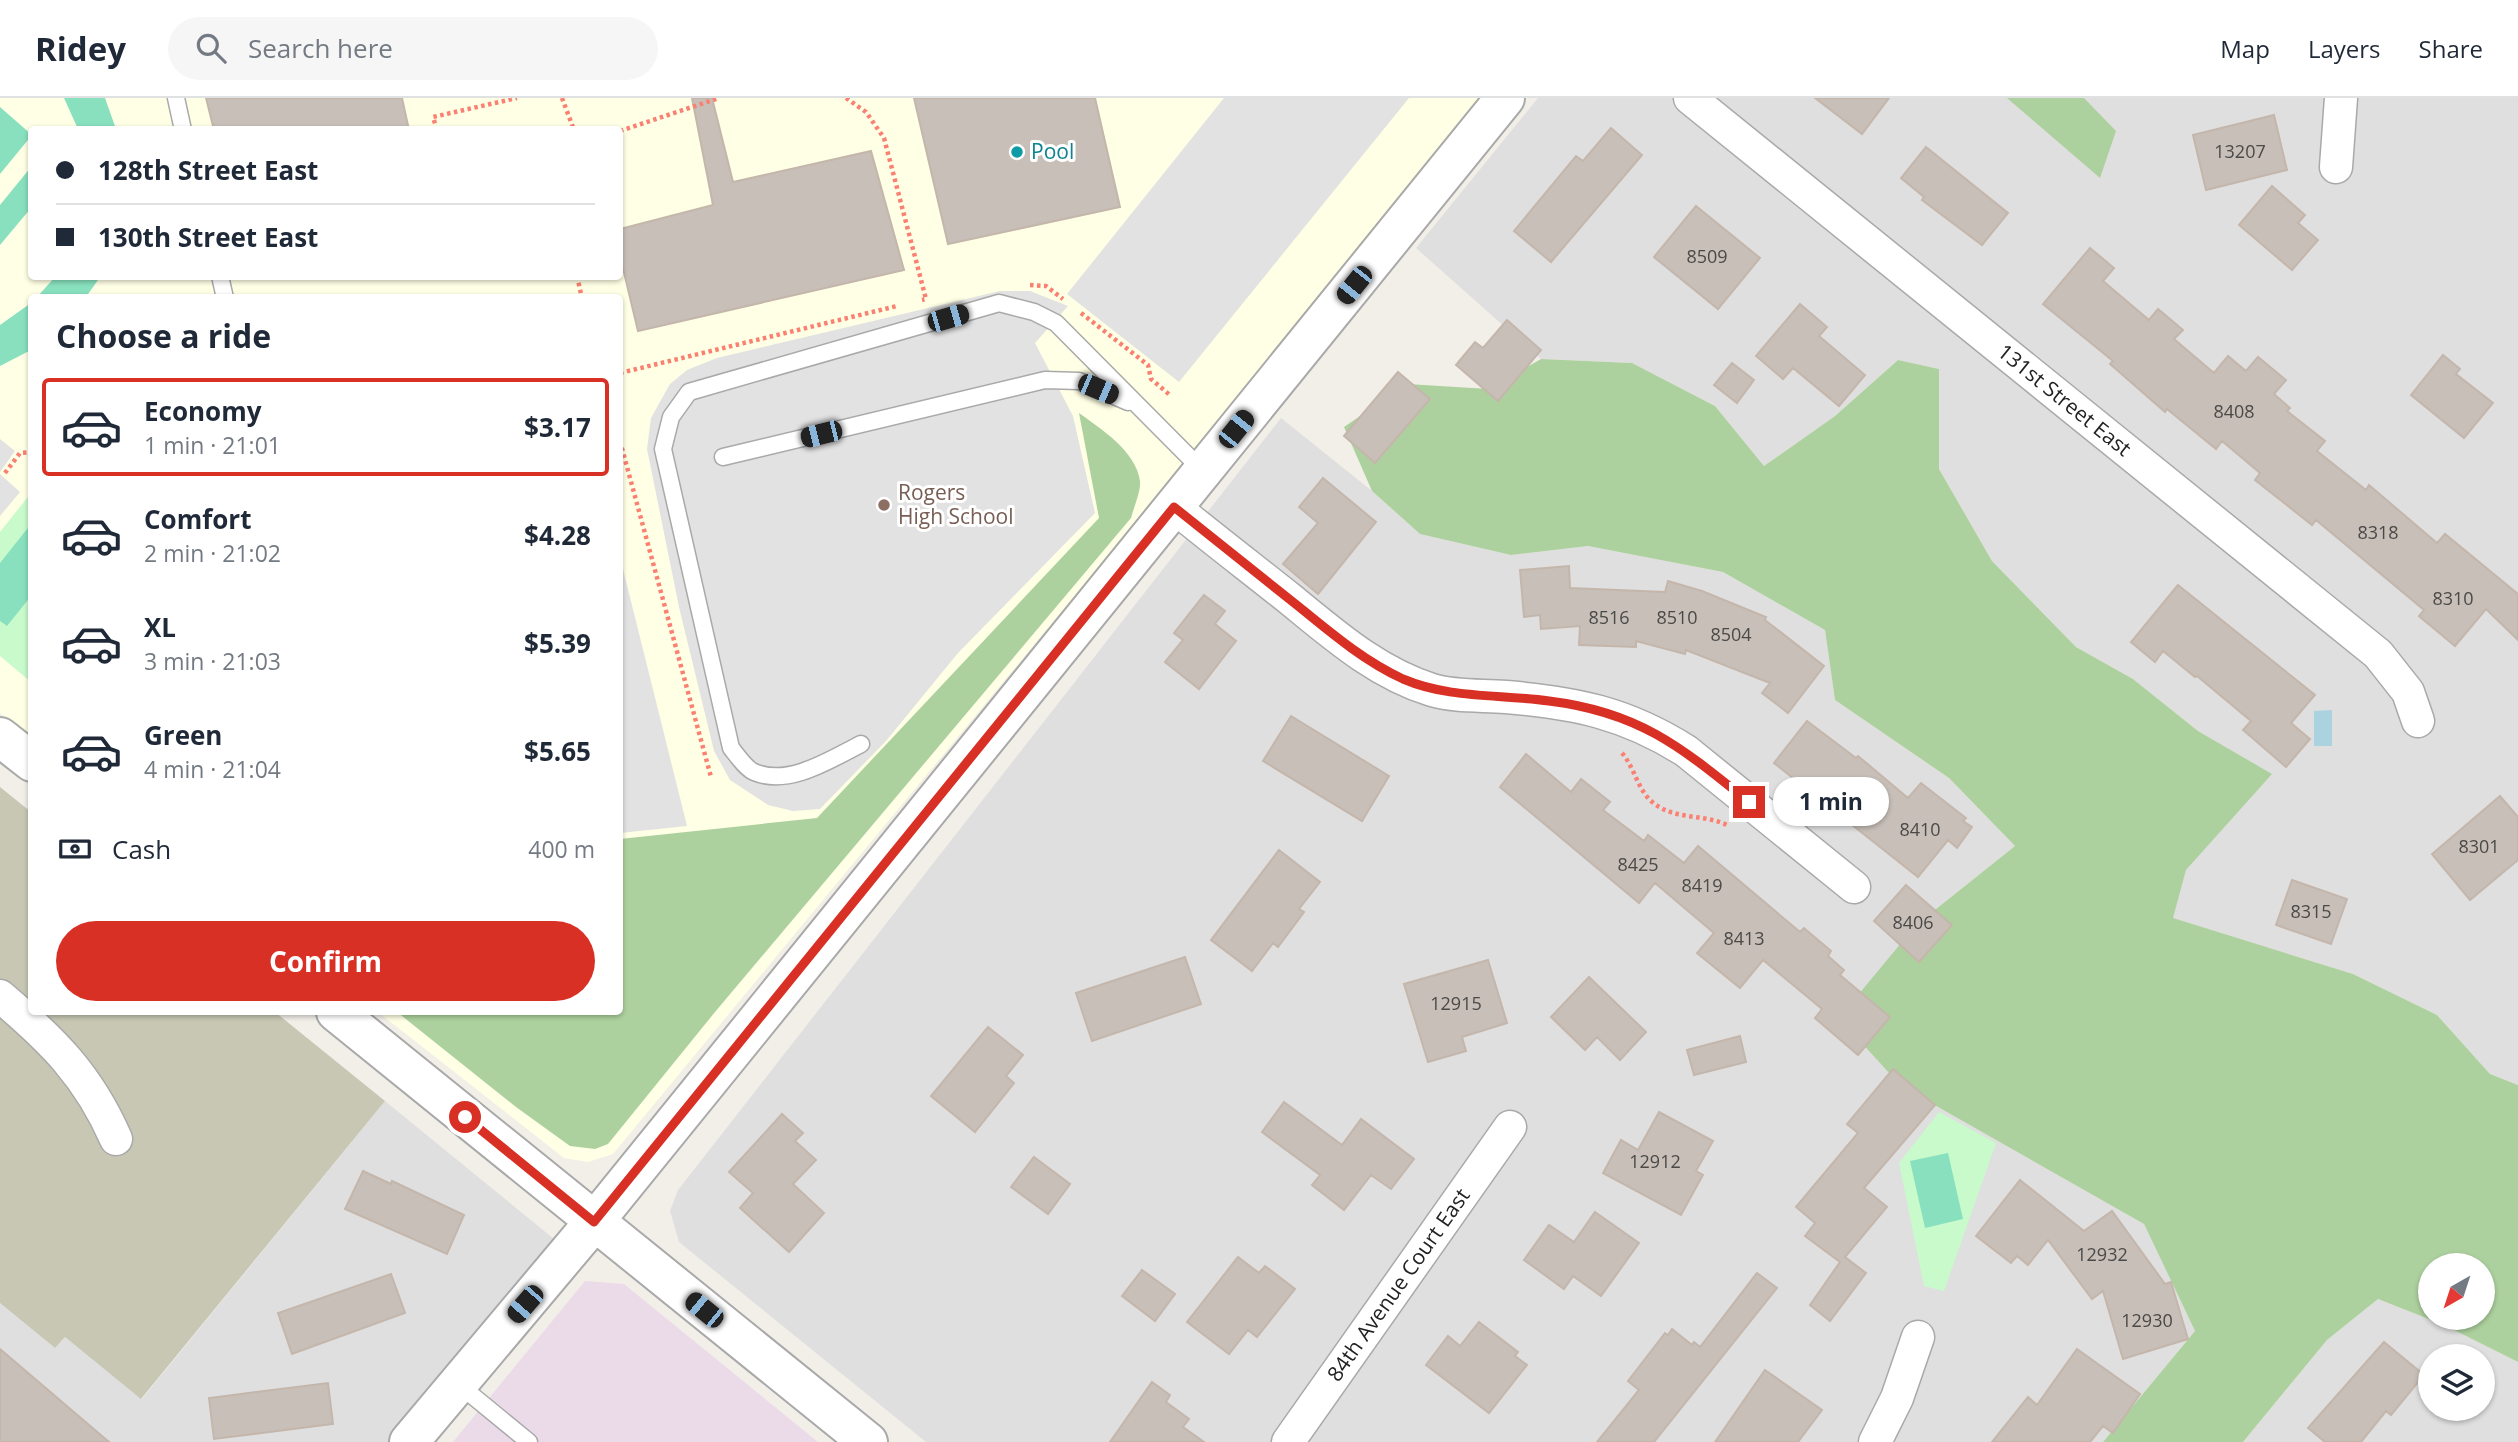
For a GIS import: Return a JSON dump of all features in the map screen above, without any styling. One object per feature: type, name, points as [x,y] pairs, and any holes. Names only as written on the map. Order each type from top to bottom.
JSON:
[{"type":"street","points":[[409,1442],[594,1222],[1505,98]]},
{"type":"street","name":"131st Street East","points":[[1690,98],[2378,654],[2407,692],[2418,721]]},
{"type":"street","points":[[2336,167],[2341,98]]},
{"type":"street","points":[[1174,507],[1354,651],[1402,678],[1434,690],[1462,695],[1548,700],[1585,706],[1624,717],[1656,732],[1686,751],[1854,887]]},
{"type":"street","points":[[0,737],[28,759]]},
{"type":"street","points":[[0,996],[69,1059],[88,1084],[116,1139]]},
{"type":"street","points":[[340,1015],[868,1442]]},
{"type":"street","name":"84th Avenue Court East","points":[[1289,1442],[1510,1127]]},
{"type":"street","points":[[1875,1442],[1897,1398],[1918,1337]]},
{"type":"lane","points":[[176,98],[183,126]]},
{"type":"lane","points":[[861,744],[813,768],[775,776],[752,771],[731,748],[663,449],[671,418],[690,392],[999,303],[1034,312],[1056,323],[1203,471]]},
{"type":"lane","points":[[723,457],[1045,380],[1079,381],[1137,406]]},
{"type":"lane","points":[[457,1382],[528,1442]]},
{"type":"path","points":[[436,126],[433,117],[517,98]]},
{"type":"path","points":[[562,98],[572,126]]},
{"type":"path","points":[[623,130],[719,98]]},
{"type":"path","points":[[846,98],[866,112],[884,138],[926,299],[913,302]]},
{"type":"path","points":[[623,372],[899,306]]},
{"type":"path","points":[[5,473],[20,453],[28,452]]},
{"type":"path","points":[[623,452],[711,777]]},
{"type":"path","points":[[1615,748],[1628,760],[1649,799],[1661,808],[1687,818],[1716,820],[1736,832]]},
{"type":"shaded area","name":"Rogers High School","points":[[0,98],[1486,98],[613,1154],[588,1162],[564,1158],[382,1015],[623,1015],[623,294],[28,294],[28,736],[0,713]]},
{"type":"shaded area","points":[[1224,98],[1409,98],[1179,382],[1067,294]]},
{"type":"shaded area","points":[[1538,98],[2518,98],[2518,1085],[2490,1074],[2437,1015],[2353,974],[2172,918],[2186,870],[2271,774],[2198,731],[2133,679],[2076,647],[1992,561],[1939,469],[1939,369],[1898,360],[1835,416],[1764,466],[1715,406],[1632,363],[1541,359],[1416,248]]},
{"type":"shaded area","points":[[1000,291],[1030,291],[1068,306],[1035,343],[1073,416],[1095,513],[958,653],[886,741],[820,809],[793,811],[768,805],[730,780],[714,751],[679,607],[647,449],[651,418],[670,384],[687,370],[717,358]]},
{"type":"shaded area","points":[[1281,418],[1372,491],[1420,534],[1511,555],[1588,546],[1723,572],[1825,630],[1835,700],[1949,778],[2015,846],[1916,925],[1901,1086],[2144,1224],[2195,1331],[2103,1442],[926,1442],[679,1242],[670,1211],[678,1190]]},
{"type":"shaded area","points":[[0,439],[15,451],[0,472]]},
{"type":"shaded area","points":[[0,474],[20,492],[0,516]]},
{"type":"shaded area","points":[[623,569],[687,826],[623,833]]},
{"type":"shaded area","points":[[0,787],[28,810],[28,1015],[279,1015],[385,1101],[141,1399],[65,1337],[55,1348],[0,1303]]},
{"type":"shaded area","points":[[385,1101],[559,1243],[396,1442],[0,1442],[0,1303],[55,1348],[65,1337],[142,1399]]},
{"type":"shaded area","points":[[585,1281],[624,1284],[818,1442],[453,1442]]},
{"type":"shaded area","points":[[2378,1299],[2418,1315],[2418,1330],[2454,1330],[2482,1344],[2418,1344],[2418,1421],[2495,1421],[2495,1350],[2518,1362],[2518,1442],[2243,1442],[2327,1340]]},
{"type":"green space","points":[[64,98],[105,98],[115,126],[77,126]]},
{"type":"green space","points":[[2007,98],[2084,98],[2116,131],[2100,178]]},
{"type":"green space","points":[[0,107],[28,132],[28,140],[0,174]]},
{"type":"green space","points":[[28,171],[28,212],[0,245],[0,205]]},
{"type":"green space","points":[[52,280],[98,280],[88,294],[40,294]]},
{"type":"green space","points":[[28,305],[28,352],[0,366],[0,325]]},
{"type":"green space","points":[[1541,359],[1632,363],[1715,406],[1764,466],[1835,416],[1898,360],[1939,369],[1939,469],[1992,561],[2076,647],[2133,679],[2198,731],[2272,774],[2186,870],[2173,918],[2353,974],[2437,1015],[2490,1074],[2518,1085],[2518,1362],[2495,1350],[2495,1344],[2482,1344],[2454,1330],[2496,1330],[2496,1253],[2418,1253],[2418,1315],[2378,1299],[2327,1340],[2243,1442],[2103,1442],[2195,1331],[2144,1224],[1901,1086],[1839,1018],[1916,925],[2015,846],[1949,778],[1835,700],[1825,630],[1723,572],[1588,546],[1511,555],[1420,534],[1372,491],[1344,427],[1407,384],[1489,389]]},
{"type":"green space","points":[[1079,413],[1116,442],[1137,470],[1140,485],[1131,518],[715,1012],[608,1144],[595,1149],[570,1146],[516,1107],[401,1015],[623,1015],[623,839],[817,818],[1099,518]]},
{"type":"green space","points":[[28,497],[28,679],[0,656],[0,532]]},
{"type":"green space","points":[[28,528],[28,600],[7,626],[0,621],[0,563]]},
{"type":"green space","points":[[1939,1112],[1996,1143],[1944,1291],[1924,1286],[1899,1163]]},
{"type":"green space","points":[[1948,1153],[1963,1219],[1925,1228],[1910,1161]]},
{"type":"water","points":[[2332,710],[2332,746],[2314,746],[2314,711]]},
{"type":"building","points":[[206,98],[402,98],[408,126],[213,126]]},
{"type":"building","points":[[692,98],[712,98],[733,182],[871,151],[904,270],[638,331],[623,268],[623,228],[713,205]]},
{"type":"building","name":"Pool","points":[[914,98],[1095,98],[1120,207],[948,244]]},
{"type":"building","points":[[1815,98],[1889,98],[1862,134]]},
{"type":"building","points":[[2274,115],[2287,170],[2206,190],[2193,135]]},
{"type":"building","points":[[1611,128],[1642,155],[1551,262],[1514,231],[1576,156],[1583,161]]},
{"type":"building","points":[[1926,147],[2008,213],[1982,245],[1922,200],[1924,197],[1901,178]]},
{"type":"building","points":[[2272,186],[2305,215],[2298,223],[2318,240],[2292,270],[2239,225]]},
{"type":"building","points":[[1696,206],[1760,258],[1718,309],[1654,257]]},
{"type":"building","points":[[2090,248],[2114,268],[2103,281],[2149,320],[2158,309],[2183,330],[2174,339],[2214,373],[2228,356],[2246,371],[2258,357],[2286,380],[2274,394],[2290,408],[2287,411],[2325,441],[2317,451],[2366,490],[2369,485],[2437,543],[2445,534],[2518,594],[2518,640],[2486,609],[2455,646],[2419,616],[2424,610],[2316,520],[2312,525],[2255,480],[2260,473],[2222,441],[2216,449],[2167,409],[2165,412],[2110,364],[2113,361],[2043,304]]},
{"type":"building","points":[[1800,304],[1827,327],[1819,336],[1865,375],[1839,406],[1793,368],[1783,379],[1756,356]]},
{"type":"building","points":[[1507,320],[1541,350],[1498,401],[1456,365],[1475,342],[1483,348]]},
{"type":"building","points":[[2443,355],[2460,369],[2456,374],[2493,403],[2464,438],[2411,395]]},
{"type":"building","points":[[1732,363],[1754,380],[1737,403],[1714,385]]},
{"type":"building","points":[[1398,372],[1430,399],[1375,463],[1344,436]]},
{"type":"building","points":[[1323,478],[1376,522],[1318,594],[1283,564],[1318,523],[1299,507]]},
{"type":"building","points":[[1569,566],[1570,588],[1665,592],[1668,581],[1702,591],[1766,617],[1765,620],[1824,666],[1788,713],[1762,693],[1770,683],[1686,650],[1685,654],[1636,641],[1636,647],[1579,645],[1580,626],[1541,629],[1540,615],[1524,617],[1520,570]]},
{"type":"building","points":[[2178,585],[2315,695],[2291,723],[2310,739],[2286,767],[2243,730],[2251,721],[2197,676],[2163,651],[2155,662],[2131,642]]},
{"type":"building","points":[[1204,595],[1225,611],[1215,624],[1236,641],[1199,689],[1165,662],[1183,640],[1174,633]]},
{"type":"building","points":[[1291,716],[1389,776],[1362,821],[1263,761]]},
{"type":"building","points":[[1807,721],[1856,758],[1858,756],[1908,798],[1921,783],[1966,818],[1963,821],[1972,827],[1957,848],[1948,840],[1918,877],[1774,763]]},
{"type":"building","points":[[1526,754],[1571,792],[1581,779],[1610,802],[1603,810],[1644,841],[1648,835],[1684,863],[1698,846],[1800,932],[1804,928],[1831,951],[1828,956],[1844,970],[1840,975],[1890,1017],[1858,1055],[1815,1018],[1822,1009],[1763,960],[1740,988],[1697,953],[1714,933],[1655,883],[1639,903],[1500,787]]},
{"type":"building","points":[[2500,796],[2518,817],[2518,860],[2470,900],[2432,854]]},
{"type":"building","points":[[1279,850],[1320,882],[1299,909],[1304,912],[1278,947],[1273,943],[1252,971],[1211,940]]},
{"type":"building","points":[[2292,880],[2347,899],[2331,944],[2276,925]]},
{"type":"building","points":[[1906,885],[1952,925],[1919,962],[1874,921]]},
{"type":"building","points":[[1185,957],[1201,1004],[1092,1041],[1076,993]]},
{"type":"building","points":[[1488,960],[1507,1023],[1462,1037],[1466,1051],[1428,1062],[1404,984]]},
{"type":"building","points":[[1589,977],[1646,1032],[1620,1060],[1597,1037],[1585,1050],[1551,1017]]},
{"type":"building","points":[[988,1027],[1023,1055],[1006,1076],[1014,1083],[975,1132],[931,1096]]},
{"type":"building","points":[[1740,1036],[1746,1062],[1694,1075],[1687,1050]]},
{"type":"building","points":[[1893,1069],[1935,1105],[1864,1188],[1887,1207],[1845,1257],[1866,1273],[1830,1321],[1810,1305],[1840,1262],[1805,1236],[1815,1223],[1796,1207],[1858,1133],[1847,1124]]},
{"type":"building","points":[[1284,1102],[1342,1145],[1361,1119],[1414,1159],[1391,1189],[1371,1175],[1344,1210],[1312,1185],[1320,1175],[1262,1132]]},
{"type":"building","points":[[1659,1112],[1713,1141],[1696,1171],[1703,1175],[1681,1215],[1603,1173],[1621,1140],[1638,1150]]},
{"type":"building","points":[[782,1114],[803,1133],[795,1141],[816,1160],[793,1184],[824,1213],[789,1252],[740,1208],[753,1193],[729,1172]]},
{"type":"building","points":[[1034,1157],[1070,1184],[1048,1214],[1011,1187]]},
{"type":"building","points":[[363,1171],[391,1184],[392,1181],[464,1215],[447,1254],[345,1209]]},
{"type":"building","points":[[2020,1180],[2084,1231],[2112,1211],[2165,1284],[2171,1282],[2188,1339],[2123,1359],[2103,1291],[2092,1299],[2048,1240],[2028,1265],[2017,1256],[2011,1263],[1976,1236]]},
{"type":"building","points":[[1595,1212],[1639,1243],[1601,1296],[1573,1276],[1564,1289],[1524,1260],[1549,1225],[1574,1242]]},
{"type":"building","points":[[1238,1257],[1259,1273],[1265,1266],[1295,1289],[1257,1337],[1248,1330],[1229,1354],[1187,1322]]},
{"type":"building","points":[[1142,1270],[1175,1294],[1155,1321],[1122,1296]]},
{"type":"building","points":[[1757,1273],[1777,1288],[1654,1442],[1597,1442],[1639,1390],[1628,1381],[1665,1333],[1668,1335],[1672,1329],[1692,1345],[1694,1342],[1700,1347]]},
{"type":"building","points":[[391,1274],[405,1313],[292,1354],[278,1313]]},
{"type":"building","points":[[1479,1322],[1518,1352],[1515,1356],[1527,1365],[1489,1413],[1426,1365],[1448,1336],[1460,1346]]},
{"type":"building","points":[[2384,1342],[2418,1370],[2418,1382],[2391,1415],[2386,1411],[2361,1442],[2325,1442],[2308,1428]]},
{"type":"building","points":[[0,1349],[109,1442],[0,1442]]},
{"type":"building","points":[[2077,1349],[2140,1394],[2113,1433],[2103,1426],[2090,1442],[1992,1442],[2028,1397],[2037,1405]]},
{"type":"building","points":[[1765,1370],[1822,1410],[1798,1442],[1715,1442]]},
{"type":"building","points":[[1152,1382],[1170,1395],[1166,1402],[1189,1419],[1183,1427],[1204,1442],[1110,1442]]},
{"type":"building","points":[[328,1383],[333,1424],[214,1439],[209,1398]]},
{"type":"place","name":"Pool","points":[[1017,152]]},
{"type":"place","name":"Rogers High School","points":[[884,505]]},
{"type":"route","points":[[465,1117],[594,1222],[1174,507],[1354,651],[1402,678],[1434,690],[1462,695],[1548,700],[1585,706],[1624,717],[1656,732],[1686,751],[1749,802]]}]
